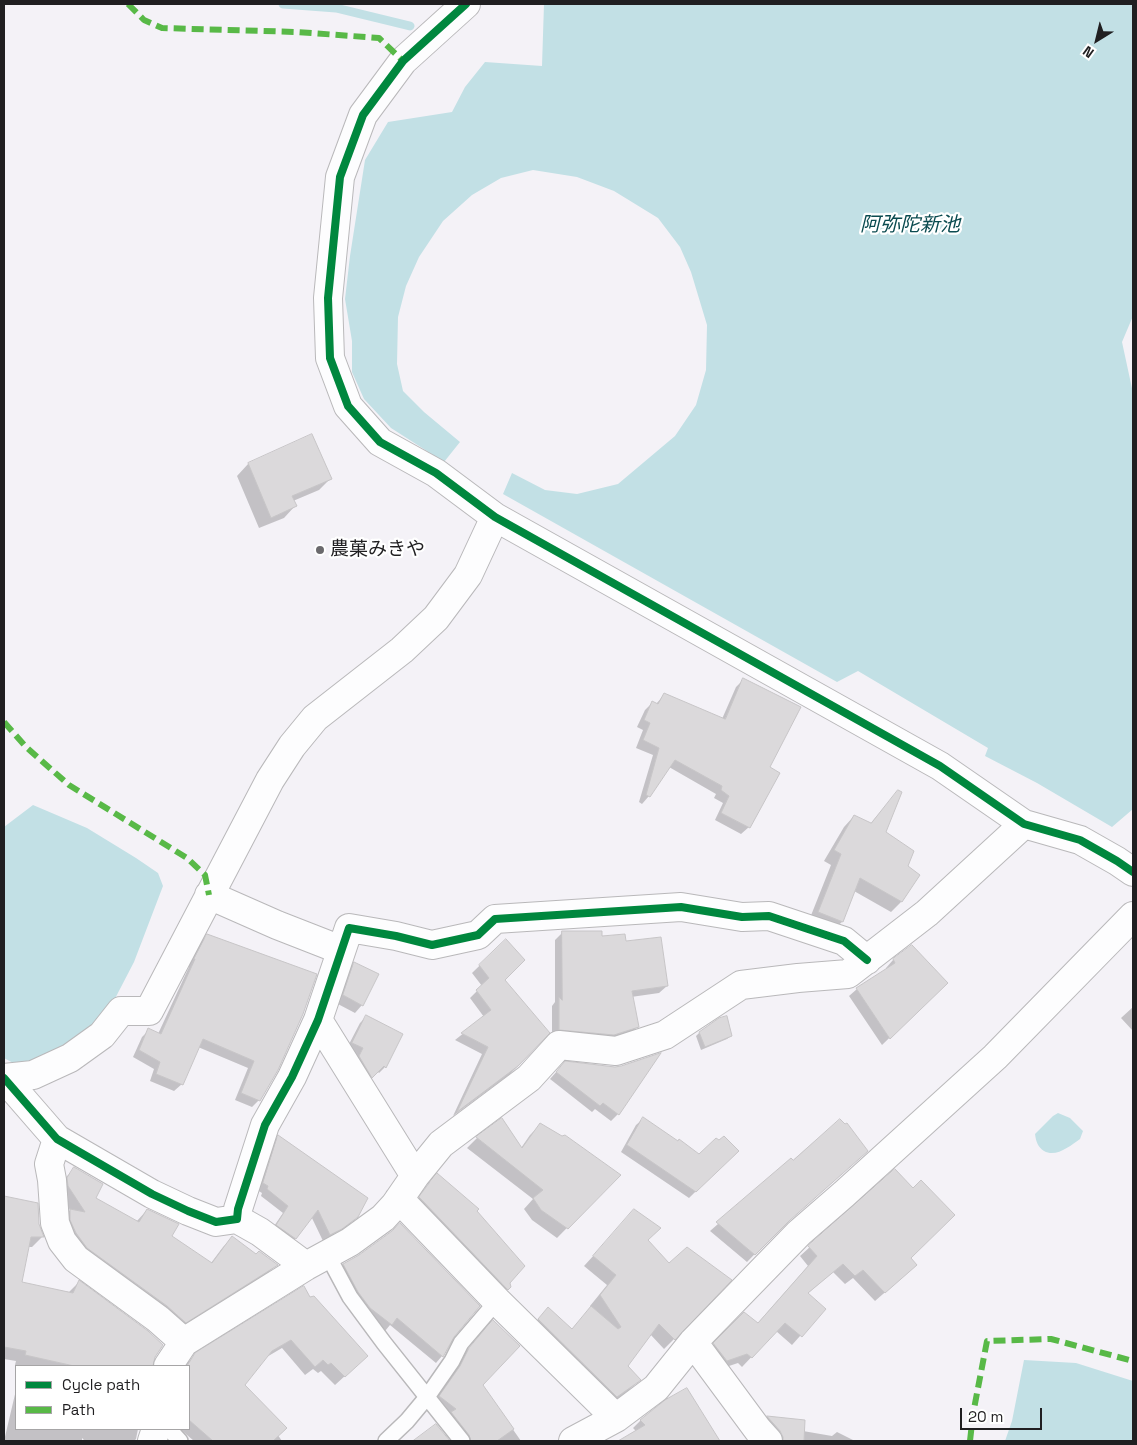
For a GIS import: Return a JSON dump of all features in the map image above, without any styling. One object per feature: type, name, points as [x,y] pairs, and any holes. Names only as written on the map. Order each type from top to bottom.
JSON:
[{"type":"street","points":[[466,4],[403,61],[364,115],[340,177],[328,298],[330,358],[348,406],[380,442],[436,472],[495,517],[940,766],[1024,824],[1080,840],[1133,872]]},
{"type":"street","points":[[4,1078],[33,1074],[70,1058],[102,1035],[121,1012],[149,1010],[270,780],[292,746],[315,718],[402,650],[436,618],[468,575],[495,517]]},
{"type":"street","points":[[169,1365],[184,1342],[316,1260],[350,1242],[382,1218],[441,1144],[529,1078],[559,1045],[616,1051],[665,1034],[741,985],[848,974],[927,913],[1024,824]]},
{"type":"street","points":[[209,896],[341,950]]},
{"type":"street","points":[[237,1219],[238,1209],[265,1125],[292,1077],[318,1020],[349,928],[396,936],[432,945],[478,935],[495,919],[681,907],[742,917],[769,916],[844,941],[866,960]]},
{"type":"street","points":[[573,1441],[616,1418],[656,1388],[693,1342],[799,1233],[995,1057],[1133,916]]},
{"type":"street","points":[[318,1020],[415,1176]]},
{"type":"street","points":[[4,1078],[57,1139],[152,1194],[188,1211],[216,1222],[237,1219],[316,1260]]},
{"type":"street","points":[[57,1139],[50,1164],[55,1223],[62,1241],[76,1259],[158,1319],[184,1342]]},
{"type":"street","points":[[399,1199],[497,1301],[616,1418]]},
{"type":"street","points":[[693,1342],[768,1441]]},
{"type":"lane","points":[[316,1260],[350,1297],[462,1441]]},
{"type":"lane","points":[[386,1441],[407,1422],[427,1397],[452,1361],[461,1343],[497,1301]]},
{"type":"lane","points":[[170,1430],[180,1441]]},
{"type":"water","name":"阿弥陀新池","points":[[544,4],[1133,4],[1133,316],[1122,342],[1133,393],[1133,809],[1112,827],[1037,783],[985,756],[988,748],[858,671],[837,682],[503,494],[512,473],[545,490],[577,494],[618,484],[675,436],[696,405],[706,370],[707,325],[691,272],[680,247],[658,218],[614,191],[577,177],[533,170],[501,178],[472,195],[443,221],[419,257],[406,286],[398,317],[397,364],[403,391],[424,412],[460,442],[444,462],[391,428],[364,399],[352,372],[352,341],[345,299],[365,160],[388,122],[452,112],[465,87],[485,62],[542,66]]},
{"type":"water","points":[[33,805],[87,828],[136,858],[158,873],[163,886],[134,962],[107,1014],[84,1034],[40,1061],[15,1064],[4,1058],[4,827]]},
{"type":"water","points":[[1058,1113],[1070,1118],[1083,1131],[1080,1139],[1067,1148],[1049,1153],[1039,1146],[1035,1134]]},
{"type":"water","points":[[1024,1360],[1076,1363],[1133,1381],[1133,1441],[1005,1441],[1012,1421]]},
{"type":"building","points":[[312,434],[332,479],[292,496],[297,506],[271,518],[248,463]]},
{"type":"building","points":[[743,678],[801,707],[770,767],[780,773],[750,828],[721,813],[729,796],[721,790],[722,786],[675,760],[650,797],[646,795],[659,748],[643,740],[650,723],[644,720],[652,701],[658,704],[664,693],[725,719]]},
{"type":"building","points":[[898,790],[902,792],[886,832],[914,851],[908,866],[920,875],[902,902],[860,878],[843,922],[818,912],[841,854],[834,850],[854,815],[871,823]]},
{"type":"building","points":[[562,931],[602,931],[602,936],[625,934],[626,941],[661,937],[668,986],[632,991],[639,1027],[614,1035],[559,1030],[559,997],[562,1000]]},
{"type":"building","points":[[207,934],[317,974],[303,1014],[278,1070],[260,1101],[241,1093],[254,1061],[203,1039],[183,1085],[156,1074],[160,1062],[139,1050],[148,1028],[161,1034]]},
{"type":"building","points":[[506,939],[525,960],[505,980],[550,1033],[518,1066],[457,1112],[488,1047],[461,1033],[491,1010],[476,990],[489,978],[479,965]]},
{"type":"building","points":[[912,945],[948,983],[890,1039],[856,988],[895,963],[893,959]]},
{"type":"building","points":[[354,962],[379,974],[363,1006],[343,995]]},
{"type":"building","points":[[366,1015],[403,1034],[386,1068],[384,1066],[372,1078],[359,1056],[363,1048],[352,1043]]},
{"type":"building","points":[[727,1016],[732,1036],[705,1047],[699,1032],[719,1018]]},
{"type":"building","points":[[661,1053],[619,1115],[603,1103],[600,1106],[556,1072],[565,1061],[615,1067]]},
{"type":"building","points":[[643,1117],[699,1154],[716,1138],[719,1140],[724,1136],[739,1151],[696,1192],[627,1145]]},
{"type":"building","points":[[502,1118],[522,1148],[540,1123],[562,1136],[565,1135],[621,1175],[568,1229],[541,1210],[533,1198],[543,1190],[476,1137]]},
{"type":"building","points":[[840,1119],[845,1124],[847,1123],[868,1151],[789,1221],[755,1255],[716,1222],[791,1158],[793,1160]]},
{"type":"building","points":[[278,1135],[368,1198],[358,1217],[330,1235],[318,1210],[296,1239],[276,1225],[288,1206],[267,1189],[268,1186],[263,1183]]},
{"type":"building","points":[[74,1167],[103,1184],[96,1198],[139,1222],[147,1209],[179,1224],[172,1236],[212,1263],[232,1236],[256,1254],[259,1251],[278,1265],[186,1323],[167,1306],[87,1248],[76,1233],[70,1220],[70,1209],[85,1212],[68,1186],[67,1178]]},
{"type":"building","points":[[895,1169],[913,1188],[921,1180],[955,1215],[911,1258],[917,1265],[885,1293],[863,1270],[855,1276],[843,1264],[808,1293],[826,1309],[802,1337],[785,1323],[752,1358],[747,1354],[727,1361],[713,1343],[744,1312],[758,1323],[817,1256],[808,1246]]},
{"type":"building","points":[[437,1173],[479,1209],[477,1211],[525,1266],[510,1283],[511,1287],[508,1290],[419,1197]]},
{"type":"building","points":[[4,1196],[38,1203],[39,1224],[44,1237],[31,1237],[22,1282],[73,1293],[79,1280],[148,1331],[163,1345],[155,1357],[153,1365],[70,1365],[25,1355],[26,1351],[4,1347]]},
{"type":"building","points":[[634,1209],[661,1228],[648,1240],[669,1263],[687,1247],[732,1280],[675,1340],[659,1324],[628,1366],[641,1380],[617,1397],[538,1319],[548,1307],[572,1329],[591,1306],[618,1329],[621,1327],[600,1295],[616,1275],[593,1256]]},
{"type":"building","points":[[400,1223],[480,1306],[454,1337],[443,1357],[397,1318],[392,1325],[370,1308],[358,1292],[343,1264],[359,1255]]},
{"type":"building","points":[[304,1286],[310,1297],[314,1296],[368,1356],[345,1377],[331,1363],[328,1365],[323,1360],[315,1367],[291,1340],[272,1351],[245,1385],[287,1428],[273,1441],[213,1441],[190,1421],[190,1365],[188,1365],[195,1353]]},
{"type":"building","points":[[493,1320],[520,1346],[483,1385],[514,1429],[497,1441],[471,1441],[469,1435],[451,1412],[456,1409],[439,1396],[460,1366],[469,1348]]},
{"type":"building","points":[[687,1388],[720,1441],[618,1441],[645,1425],[640,1420],[665,1400]]},
{"type":"building","points":[[767,1416],[805,1420],[804,1441],[783,1441],[780,1431]]},
{"type":"building","points":[[436,1424],[450,1441],[413,1441]]},
{"type":"waterway","points":[[283,4],[336,8],[410,26]]},
{"type":"marked path","points":[[128,4],[144,20],[162,28],[297,32],[379,38],[403,61]]},
{"type":"marked path","points":[[4,722],[26,747],[69,785],[187,858],[205,875],[209,895]]},
{"type":"marked path","points":[[970,1441],[973,1414],[987,1341],[1051,1339],[1133,1361]]},
{"type":"cycle path","points":[[466,4],[403,61],[363,115],[340,177],[328,298],[330,358],[348,406],[380,442],[436,473],[495,517],[940,766],[1024,824],[1080,840],[1133,872]]},
{"type":"cycle path","points":[[4,1078],[57,1139],[152,1194],[216,1222],[237,1219],[238,1209],[265,1125],[292,1077],[318,1020],[349,928],[396,936],[432,945],[478,935],[495,919],[681,907],[742,917],[769,916],[844,941],[867,960]]},
{"type":"place","name":"農菓みきや","points":[[320,550]]}]
